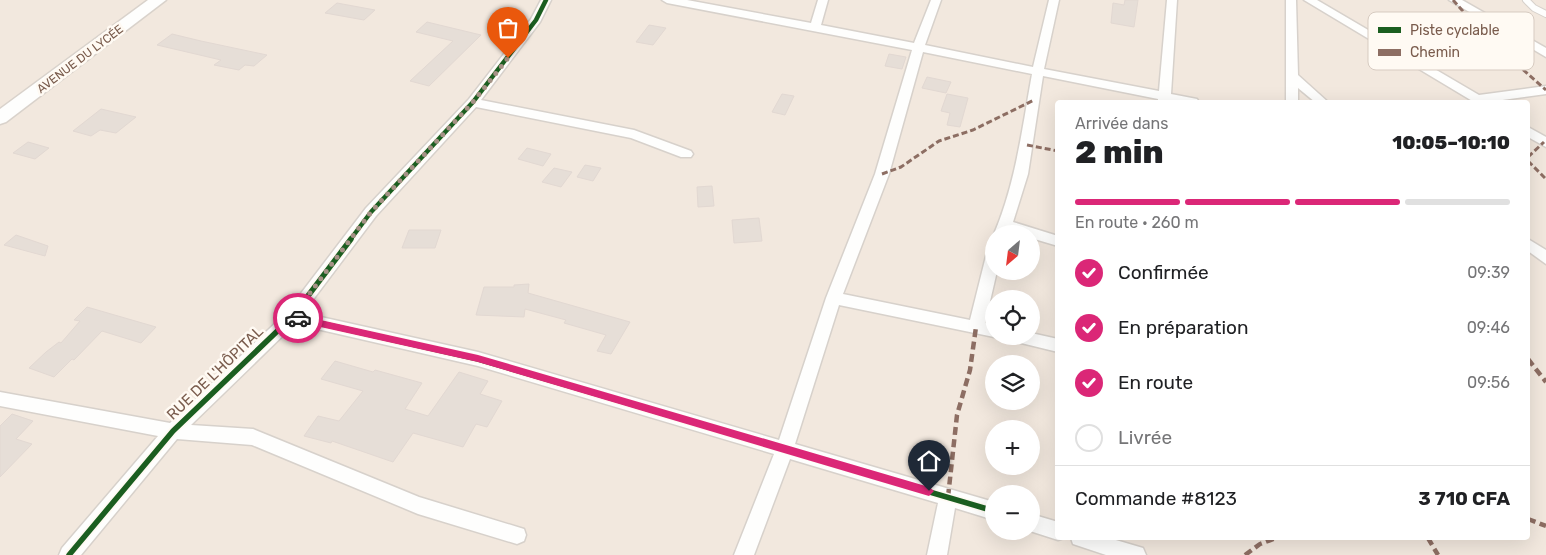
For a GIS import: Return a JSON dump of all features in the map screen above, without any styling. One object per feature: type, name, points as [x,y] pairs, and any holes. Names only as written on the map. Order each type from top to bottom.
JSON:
[{"type":"main road","name":"AVENUE DU LYCÉE","points":[[0,118],[158,0]]},
{"type":"street","name":"RUE DE L'HÔPITAL","points":[[69,555],[173,431],[292,317],[371,212],[473,102],[536,20],[546,0]]},
{"type":"street","points":[[667,0],[1038,71],[1164,100],[1172,0]]},
{"type":"street","points":[[815,27],[823,0]]},
{"type":"street","points":[[744,555],[784,450],[834,298],[882,174],[918,48],[936,0]]},
{"type":"street","points":[[1005,225],[1017,194],[1027,145],[1038,71],[1054,0]]},
{"type":"street","points":[[1292,0],[1292,100]]},
{"type":"street","points":[[1309,0],[1368,35]]},
{"type":"street","points":[[1454,0],[1475,12]]},
{"type":"street","points":[[1534,46],[1546,53]]},
{"type":"street","points":[[1427,70],[1477,100]]},
{"type":"street","points":[[1292,76],[1320,100]]},
{"type":"street","points":[[1485,100],[1546,90]]},
{"type":"street","points":[[473,102],[634,134],[686,154]]},
{"type":"street","points":[[1530,133],[1546,143]]},
{"type":"street","points":[[1040,238],[1055,241]]},
{"type":"street","points":[[1530,246],[1546,258]]},
{"type":"street","points":[[976,327],[987,280]]},
{"type":"street","points":[[834,298],[985,329]]},
{"type":"street","points":[[292,317],[478,359],[985,508]]},
{"type":"street","points":[[1040,342],[1055,345]]},
{"type":"street","points":[[0,399],[173,431],[253,437],[418,505],[517,535]]},
{"type":"street","points":[[937,555],[948,496]]},
{"type":"street","points":[[1040,525],[1055,530]]},
{"type":"street","points":[[1087,540],[1136,555]]},
{"type":"lane","points":[[1526,0],[1534,8],[1546,14]]},
{"type":"shaded area","points":[[0,0],[1546,0],[1546,555],[0,555]]},
{"type":"building","points":[[1125,0],[1138,0],[1134,27],[1111,23],[1113,3],[1124,5]]},
{"type":"building","points":[[337,3],[375,10],[364,20],[325,13]]},
{"type":"building","points":[[427,22],[481,35],[429,86],[410,81],[453,41],[416,32]]},
{"type":"building","points":[[649,25],[666,28],[653,45],[636,42]]},
{"type":"building","points":[[172,34],[267,55],[254,66],[245,65],[239,70],[214,65],[221,60],[157,45]]},
{"type":"building","points":[[889,54],[906,57],[902,69],[885,66]]},
{"type":"building","points":[[927,77],[951,82],[946,93],[922,88]]},
{"type":"building","points":[[782,94],[794,96],[785,115],[772,112]]},
{"type":"building","points":[[947,94],[968,98],[960,127],[947,125],[950,113],[941,111]]},
{"type":"building","points":[[101,109],[136,117],[116,133],[100,130],[91,136],[73,131]]},
{"type":"building","points":[[28,142],[49,148],[35,159],[13,153]]},
{"type":"building","points":[[527,148],[551,154],[543,166],[518,159]]},
{"type":"building","points":[[585,165],[601,168],[593,181],[577,177]]},
{"type":"building","points":[[554,168],[572,172],[561,187],[542,182]]},
{"type":"building","points":[[712,186],[714,206],[698,207],[697,187]]},
{"type":"building","points":[[759,218],[762,241],[734,243],[732,220]]},
{"type":"building","points":[[409,230],[441,230],[435,248],[402,248]]},
{"type":"building","points":[[16,235],[48,246],[45,256],[4,245]]},
{"type":"building","points":[[529,284],[528,293],[630,322],[611,354],[597,351],[606,335],[564,323],[566,320],[525,309],[524,317],[476,315],[484,287],[514,287],[514,285]]},
{"type":"building","points":[[87,307],[156,327],[141,343],[102,331],[74,360],[72,359],[54,377],[29,368],[46,352],[59,342],[61,343],[80,321],[74,320]]},
{"type":"building","points":[[335,361],[422,383],[405,409],[428,416],[459,372],[488,381],[480,394],[502,401],[487,427],[476,424],[463,447],[413,433],[393,462],[332,441],[331,443],[304,436],[318,416],[339,421],[363,391],[321,379]]},
{"type":"building","points":[[12,414],[33,421],[16,439],[32,444],[0,477],[0,426]]},
{"type":"marked path","points":[[1453,0],[1464,12]]},
{"type":"marked path","points":[[1523,70],[1546,90]]},
{"type":"marked path","points":[[882,174],[901,167],[939,141],[973,130],[1034,100]]},
{"type":"marked path","points":[[1530,155],[1544,142]]},
{"type":"marked path","points":[[1027,145],[1055,150]]},
{"type":"marked path","points":[[1530,163],[1546,179]]},
{"type":"marked path","points":[[948,497],[957,415],[970,370],[976,327]]},
{"type":"marked path","points":[[1530,362],[1546,382]]},
{"type":"marked path","points":[[1530,520],[1546,526]]},
{"type":"marked path","points":[[1245,555],[1260,544],[1271,540]]},
{"type":"marked path","points":[[1429,540],[1438,555]]},
{"type":"cycle path","points":[[69,555],[173,431],[292,317],[371,212],[473,102],[536,20],[546,0]]},
{"type":"cycle path","points":[[292,317],[478,359],[985,508]]},
{"type":"way so far","points":[[298,318],[292,317],[371,212],[473,102],[508,58]]},
{"type":"route","points":[[298,318],[478,359],[929,491]]}]
